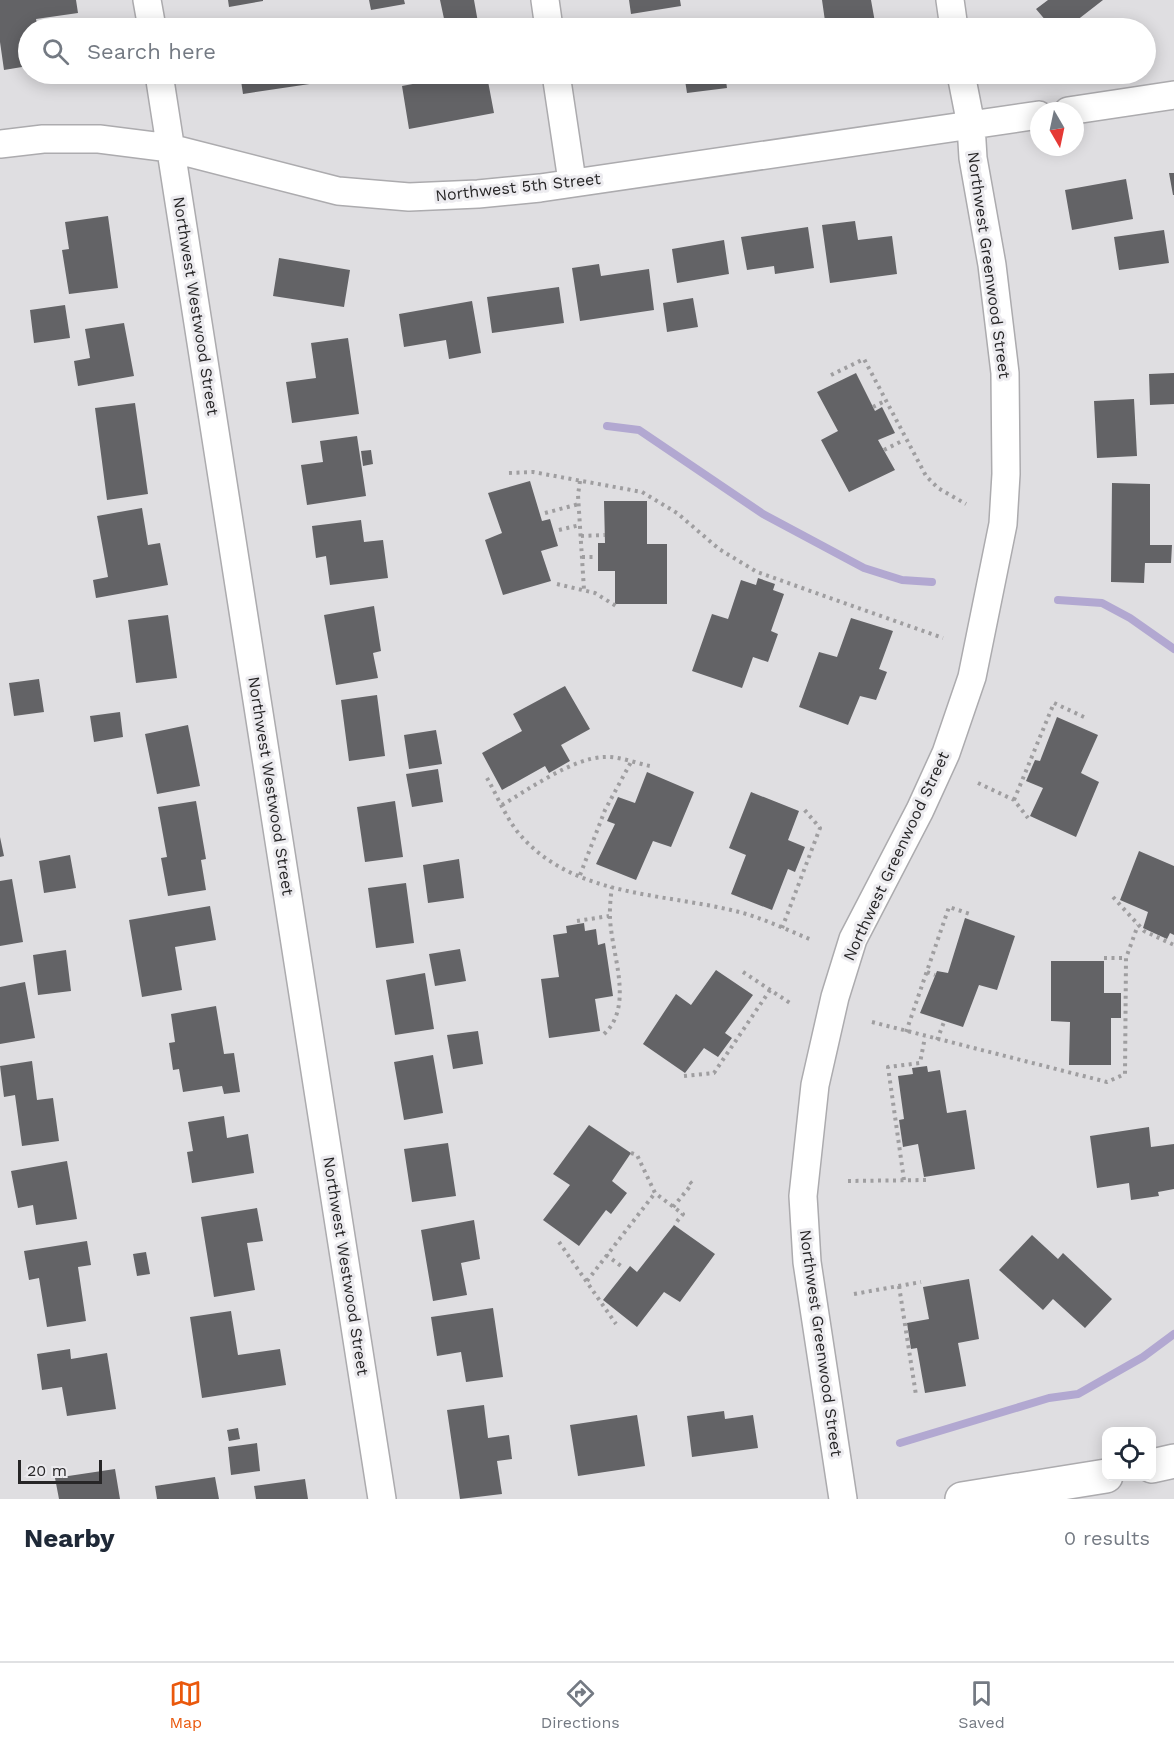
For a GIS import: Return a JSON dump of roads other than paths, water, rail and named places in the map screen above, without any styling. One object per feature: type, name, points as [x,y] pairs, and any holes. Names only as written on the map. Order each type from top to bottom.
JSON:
[{"type":"street","points":[[147,0],[150,18]]},
{"type":"street","points":[[545,0],[548,18]]},
{"type":"street","points":[[950,0],[953,18]]},
{"type":"street","name":"Northwest Westwood Street","points":[[160,84],[382,1499]]},
{"type":"street","points":[[557,84],[572,182]]},
{"type":"street","name":"Northwest Greenwood Street","points":[[843,1499],[807,1262],[803,1196],[815,1085],[844,961],[853,939],[920,810],[960,715],[972,677],[1003,524],[1006,474],[1005,373],[992,265],[973,158],[971,125],[963,84]]},
{"type":"street","points":[[1084,109],[1174,95]]},
{"type":"street","name":"Northwest 5th Street","points":[[0,144],[42,139],[99,139],[170,148],[338,191],[409,197],[478,195],[1030,116]]},
{"type":"street","points":[[1156,1465],[1174,1461]]},
{"type":"street","points":[[962,1499],[1102,1477]]},
{"type":"waterway","points":[[607,426],[639,430],[763,514],[864,568],[902,580],[932,582]]},
{"type":"waterway","points":[[1058,600],[1102,603],[1130,618],[1174,649]]},
{"type":"waterway","points":[[900,1443],[1049,1398],[1078,1394],[1143,1357],[1174,1334]]}]
